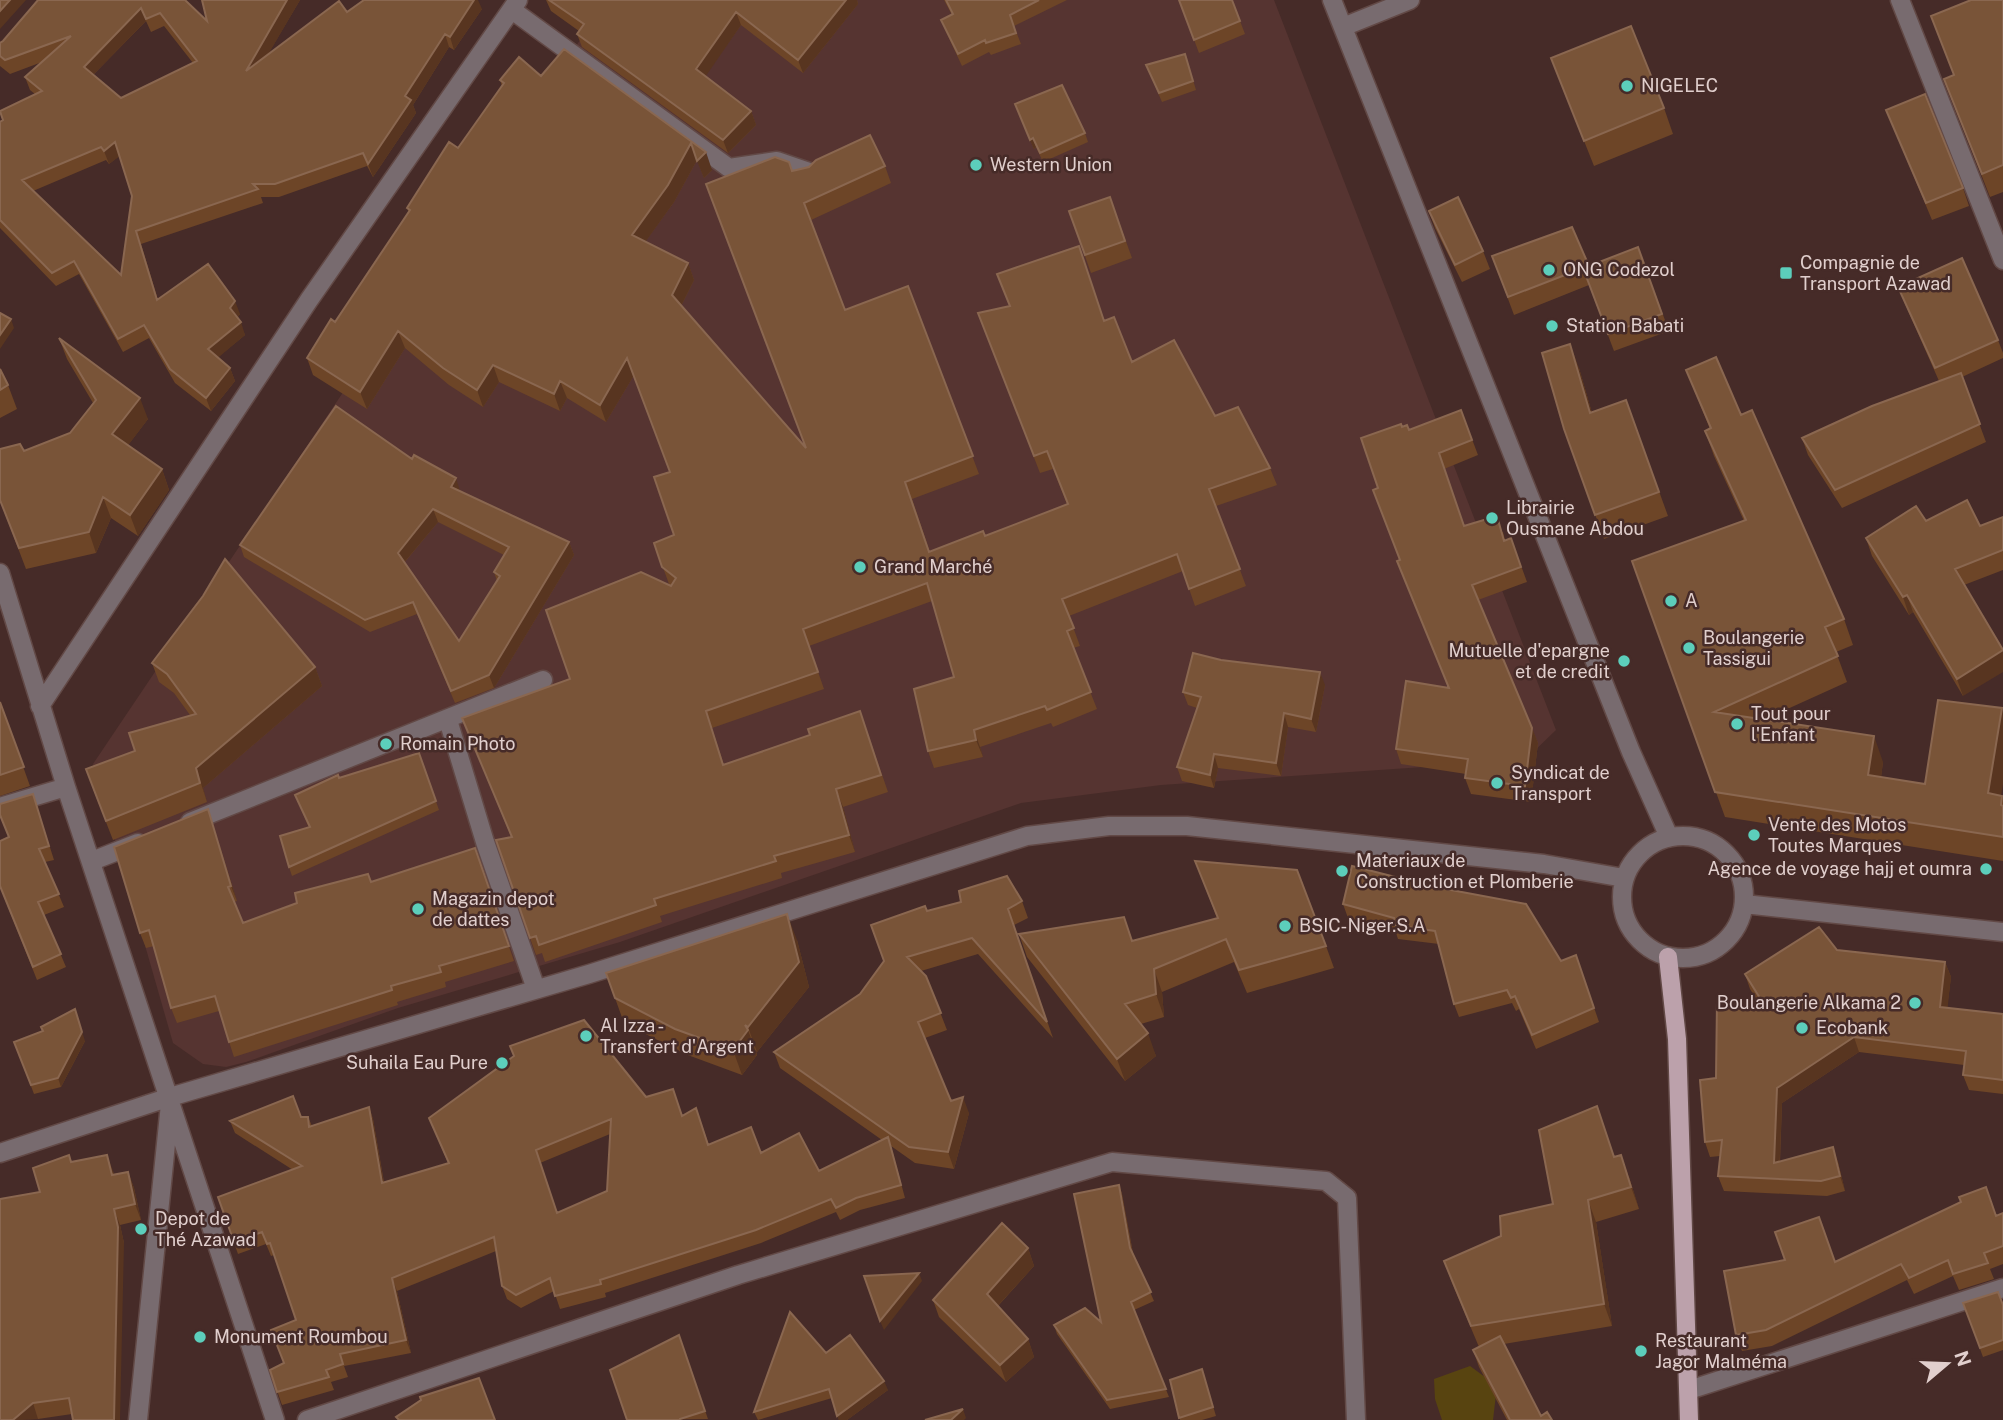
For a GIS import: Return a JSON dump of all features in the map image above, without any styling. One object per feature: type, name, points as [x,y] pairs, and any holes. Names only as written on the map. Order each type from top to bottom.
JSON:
[{"type":"main road","points":[[1668,957],[1677,1039],[1689,1420]]},
{"type":"street","points":[[1332,0],[1626,739],[1669,836]]},
{"type":"street","points":[[1343,27],[1410,0]]},
{"type":"street","points":[[1900,0],[2003,260]]},
{"type":"street","points":[[40,706],[309,300],[515,5],[729,168],[777,161],[812,173]]},
{"type":"street","points":[[0,573],[65,787],[92,861],[275,1420]]},
{"type":"street","points":[[177,828],[543,680]]},
{"type":"street","points":[[448,720],[485,842],[536,989]]},
{"type":"street","points":[[0,807],[65,787]]},
{"type":"street","points":[[0,1153],[170,1097],[536,989],[1027,836],[1109,826],[1187,825],[1544,864],[1623,878]]},
{"type":"street","points":[[1669,836],[1688,836],[1707,841],[1724,851],[1736,866],[1743,885],[1744,904],[1738,924],[1726,941],[1709,953],[1689,959],[1668,957],[1649,949],[1635,936],[1625,918],[1621,898],[1623,878],[1633,860],[1650,845],[1669,836]]},
{"type":"street","points":[[92,861],[153,837]]},
{"type":"street","points":[[1744,904],[2003,932]]},
{"type":"street","points":[[138,1420],[170,1097]]},
{"type":"street","points":[[306,1420],[737,1275],[1112,1162],[1326,1181],[1347,1198],[1356,1420]]},
{"type":"street","points":[[1689,1390],[2003,1288]]},
{"type":"shaded area","name":"Grand Marché","points":[[607,0],[1274,0],[1556,730],[1525,760],[1161,785],[1021,803],[620,942],[398,1008],[246,1062],[226,1067],[203,1064],[173,1043],[93,764]]},
{"type":"shaded area","points":[[1470,1366],[1497,1386],[1493,1420],[1442,1420],[1435,1399],[1434,1379]]},
{"type":"building","points":[[0,0],[10,0],[0,11]]},
{"type":"building","points":[[38,0],[185,0],[207,21],[202,0],[287,0],[246,71],[339,1],[347,12],[364,0],[474,0],[450,37],[445,34],[405,96],[411,100],[368,164],[363,153],[275,184],[253,184],[258,189],[136,231],[157,300],[208,264],[235,301],[230,308],[241,322],[208,349],[230,368],[206,398],[170,369],[144,325],[118,339],[74,261],[52,273],[0,220],[0,122],[3,120],[0,111],[42,91],[25,77],[71,36],[5,60],[0,56],[0,43]],"holes":[[[141,8],[146,19],[160,13],[197,61],[121,98],[84,67]],[[115,142],[132,196],[121,275],[22,180],[101,147],[104,151]]]},
{"type":"building","points":[[549,0],[846,0],[798,60],[736,12],[696,69],[751,111],[723,140],[577,34],[584,24]]},
{"type":"building","points":[[946,0],[1039,0],[1010,15],[1016,33],[986,43],[985,40],[958,54],[941,20],[953,14]]},
{"type":"building","points":[[1179,0],[1232,0],[1240,21],[1194,40]]},
{"type":"building","points":[[1971,0],[2003,0],[2003,165],[1982,174],[1944,79],[1954,75],[1931,16]]},
{"type":"building","points":[[1631,26],[1664,108],[1584,141],[1551,58]]},
{"type":"building","points":[[564,49],[706,152],[697,161],[691,143],[668,185],[632,235],[688,263],[672,295],[806,448],[706,184],[775,157],[789,162],[792,171],[809,167],[816,160],[870,135],[885,166],[804,203],[845,310],[908,286],[973,456],[905,482],[929,552],[983,531],[985,536],[1068,504],[1047,451],[1034,456],[978,313],[1010,306],[997,274],[1079,246],[1104,321],[1114,317],[1132,362],[1174,340],[1215,416],[1238,407],[1270,468],[1209,489],[1240,569],[1189,589],[1177,554],[1062,599],[1074,628],[1067,631],[1091,692],[1047,710],[1045,706],[974,730],[976,740],[928,751],[914,689],[954,677],[927,583],[803,629],[818,672],[706,711],[723,765],[810,735],[808,729],[860,711],[881,775],[836,789],[849,835],[774,856],[776,861],[654,899],[656,905],[539,945],[536,936],[530,938],[496,840],[512,837],[462,718],[570,679],[546,610],[641,572],[671,586],[676,578],[662,567],[654,543],[674,535],[654,477],[670,472],[627,358],[600,405],[560,381],[554,394],[493,365],[477,390],[443,368],[398,331],[360,392],[307,358],[331,319],[335,322],[410,210],[407,208],[449,142],[458,148],[504,83],[500,80],[519,57],[541,76]]},
{"type":"building","points":[[1185,54],[1193,81],[1159,93],[1146,65]]},
{"type":"building","points":[[1062,85],[1085,133],[1040,153],[1033,138],[1030,140],[1015,104]]},
{"type":"building","points":[[1925,94],[1963,188],[1926,203],[1886,110]]},
{"type":"building","points":[[1110,197],[1125,241],[1085,255],[1069,211]]},
{"type":"building","points":[[1458,197],[1483,251],[1455,265],[1429,211]]},
{"type":"building","points":[[1572,227],[1589,266],[1638,247],[1662,314],[1608,334],[1583,268],[1508,297],[1492,256]]},
{"type":"building","points":[[1962,258],[1998,340],[1935,368],[1898,287]]},
{"type":"building","points":[[0,313],[11,319],[0,335]]},
{"type":"building","points":[[59,338],[140,398],[112,434],[162,469],[130,515],[103,497],[89,532],[19,548],[0,500],[0,449],[20,444],[24,451],[70,433],[96,400]]},
{"type":"building","points":[[1570,344],[1590,413],[1626,400],[1659,492],[1595,515],[1564,429],[1542,353]]},
{"type":"building","points":[[1716,357],[1741,415],[1752,410],[1844,619],[1825,627],[1838,656],[1714,712],[1874,736],[1868,775],[1925,784],[1938,700],[2002,708],[1988,793],[2002,796],[2003,837],[1715,792],[1632,561],[1746,520],[1705,431],[1711,428],[1686,370]]},
{"type":"building","points":[[0,369],[8,385],[0,390]]},
{"type":"building","points":[[1961,373],[1980,424],[1835,490],[1802,438],[1872,406]]},
{"type":"building","points":[[336,406],[412,459],[414,455],[456,478],[451,487],[569,542],[489,675],[451,691],[413,602],[365,620],[240,545]],"holes":[[[433,509],[509,547],[494,572],[500,576],[459,641],[398,553]]]},
{"type":"building","points":[[1461,410],[1472,440],[1439,453],[1464,526],[1497,516],[1504,541],[1511,538],[1521,567],[1472,585],[1532,728],[1525,786],[1465,778],[1468,759],[1396,749],[1406,681],[1449,688],[1397,561],[1400,560],[1373,490],[1378,488],[1361,438],[1401,424],[1402,427],[1407,425],[1409,430]]},
{"type":"building","points":[[1967,500],[1980,526],[2003,517],[2003,550],[1955,569],[2003,650],[1957,679],[1907,595],[1903,597],[1866,538],[1916,506],[1926,521]]},
{"type":"building","points":[[225,559],[315,667],[196,768],[200,783],[106,821],[86,769],[135,751],[129,733],[196,714],[167,674],[152,663],[203,596]]},
{"type":"building","points":[[1193,653],[1221,660],[1320,672],[1311,719],[1284,713],[1276,763],[1214,754],[1210,775],[1177,767],[1201,697],[1183,692]]},
{"type":"building","points":[[0,702],[24,767],[0,775]]},
{"type":"building","points":[[419,753],[436,801],[289,867],[280,836],[310,827],[295,795],[338,775],[339,778]]},
{"type":"building","points":[[33,794],[49,846],[39,849],[59,894],[38,902],[61,954],[33,967],[0,886],[0,841],[9,837],[0,815],[0,804]]},
{"type":"building","points":[[208,809],[231,886],[228,887],[243,923],[297,903],[295,893],[368,874],[371,882],[475,848],[509,946],[439,966],[441,972],[391,986],[392,990],[229,1042],[215,996],[171,1008],[149,930],[140,933],[114,847]]},
{"type":"building","points":[[1195,861],[1297,870],[1326,946],[1239,970],[1226,939],[1154,969],[1156,994],[1125,1004],[1148,1033],[1117,1059],[1019,934],[1124,917],[1132,941],[1218,918]]},
{"type":"building","points":[[1352,866],[1435,887],[1526,904],[1561,961],[1576,955],[1594,1008],[1532,1035],[1515,996],[1511,998],[1507,990],[1454,1004],[1435,931],[1393,925],[1394,918],[1343,904]]},
{"type":"building","points":[[1007,876],[1022,901],[1008,909],[1047,1022],[972,938],[907,957],[926,976],[941,1013],[918,1022],[951,1101],[963,1097],[948,1152],[909,1147],[774,1052],[860,994],[884,961],[871,925],[925,906],[927,911],[961,902],[959,891]]},
{"type":"building","points":[[787,914],[799,962],[748,1027],[745,1025],[748,1030],[733,1050],[675,1029],[615,998],[606,973]]},
{"type":"building","points":[[1819,927],[1837,950],[1945,962],[1940,1007],[2003,1014],[2003,1080],[1963,1075],[1966,1051],[1854,1037],[1777,1088],[1774,1163],[1833,1147],[1840,1176],[1821,1181],[1718,1176],[1722,1140],[1705,1142],[1700,1080],[1716,1078],[1717,1001],[1763,1003],[1745,974]]},
{"type":"building","points":[[75,1009],[82,1032],[58,1078],[31,1085],[14,1042],[43,1031],[41,1027]]},
{"type":"building","points":[[584,1020],[646,1097],[673,1089],[682,1116],[696,1108],[708,1145],[751,1127],[761,1153],[799,1133],[819,1171],[888,1137],[901,1185],[856,1198],[836,1208],[831,1199],[756,1230],[600,1280],[601,1284],[555,1296],[550,1278],[516,1295],[502,1286],[494,1237],[392,1278],[406,1340],[340,1354],[343,1364],[326,1370],[329,1377],[277,1392],[270,1370],[284,1363],[271,1330],[296,1320],[270,1243],[267,1244],[262,1232],[234,1242],[218,1197],[302,1166],[230,1121],[293,1096],[301,1117],[308,1117],[309,1127],[369,1107],[382,1183],[449,1163],[429,1118],[514,1056],[510,1046]],"holes":[[[611,1119],[607,1191],[557,1213],[536,1150]]]},
{"type":"building","points":[[1597,1106],[1614,1157],[1621,1155],[1631,1187],[1588,1200],[1604,1304],[1471,1326],[1444,1261],[1501,1236],[1500,1216],[1553,1204],[1539,1130]]},
{"type":"building","points":[[69,1155],[71,1162],[107,1155],[112,1175],[128,1172],[135,1204],[114,1209],[118,1227],[114,1420],[73,1420],[69,1398],[33,1403],[13,1420],[0,1420],[0,1199],[40,1192],[33,1168]]},
{"type":"building","points":[[1119,1185],[1130,1248],[1151,1292],[1131,1302],[1166,1389],[1107,1400],[1054,1325],[1085,1308],[1101,1322],[1074,1194]]},
{"type":"building","points":[[1986,1187],[1996,1216],[2003,1213],[2003,1246],[1984,1253],[1988,1263],[1953,1274],[1948,1260],[1909,1278],[1901,1264],[1766,1330],[1736,1335],[1724,1271],[1785,1260],[1775,1232],[1819,1217],[1835,1262],[1961,1202],[1959,1197]]},
{"type":"building","points":[[1002,1223],[1028,1248],[987,1294],[1028,1339],[1000,1365],[933,1300]]},
{"type":"building","points":[[919,1273],[880,1321],[864,1276]]},
{"type":"building","points":[[1998,1292],[2003,1305],[2003,1340],[1980,1348],[1963,1303]]},
{"type":"building","points":[[790,1312],[826,1353],[850,1335],[884,1381],[837,1416],[829,1389],[754,1412]]},
{"type":"building","points":[[679,1335],[705,1411],[680,1420],[627,1420],[610,1370]]},
{"type":"building","points":[[1500,1336],[1541,1416],[1547,1412],[1552,1420],[1510,1420],[1473,1350]]},
{"type":"building","points":[[1202,1369],[1213,1407],[1179,1418],[1170,1380]]},
{"type":"building","points":[[479,1378],[495,1420],[399,1420],[396,1417],[421,1400],[420,1397]]},
{"type":"building","points":[[963,1409],[951,1420],[925,1420]]},
{"type":"place","name":"NIGELEC","points":[[1627,86]]},
{"type":"place","name":"Western Union","points":[[976,165]]},
{"type":"place","name":"ONG Codezol","points":[[1549,270]]},
{"type":"place","name":"Compagnie de Transport Azawad","points":[[1786,273]]},
{"type":"place","name":"Station Babati","points":[[1552,326]]},
{"type":"place","name":"Librairie Ousmane Abdou","points":[[1492,518]]},
{"type":"place","name":"Grand Marché","points":[[860,567]]},
{"type":"place","name":"A","points":[[1671,601]]},
{"type":"place","name":"Boulangerie Tassigui","points":[[1689,648]]},
{"type":"place","name":"Mutuelle d'epargne et de credit","points":[[1624,661]]},
{"type":"place","name":"Tout pour l'Enfant","points":[[1737,724]]},
{"type":"place","name":"Romain Photo","points":[[386,744]]},
{"type":"place","name":"Syndicat de Transport","points":[[1497,783]]},
{"type":"place","name":"Vente des Motos Toutes Marques","points":[[1754,835]]},
{"type":"place","name":"Agence de voyage hajj et oumra","points":[[1986,869]]},
{"type":"place","name":"Materiaux de Construction et Plomberie","points":[[1342,871]]},
{"type":"place","name":"Magazin depot de dattes","points":[[418,909]]},
{"type":"place","name":"BSIC-Niger.S.A","points":[[1285,926]]},
{"type":"place","name":"Boulangerie Alkama 2","points":[[1915,1003]]},
{"type":"place","name":"Ecobank","points":[[1802,1028]]},
{"type":"place","name":"Al Izza - Transfert d'Argent","points":[[586,1036]]},
{"type":"place","name":"Suhaila Eau Pure","points":[[502,1063]]},
{"type":"place","name":"Depot de Thé Azawad","points":[[141,1229]]},
{"type":"place","name":"Monument Roumbou","points":[[200,1337]]},
{"type":"place","name":"Restaurant Jagor Malméma","points":[[1641,1351]]}]
